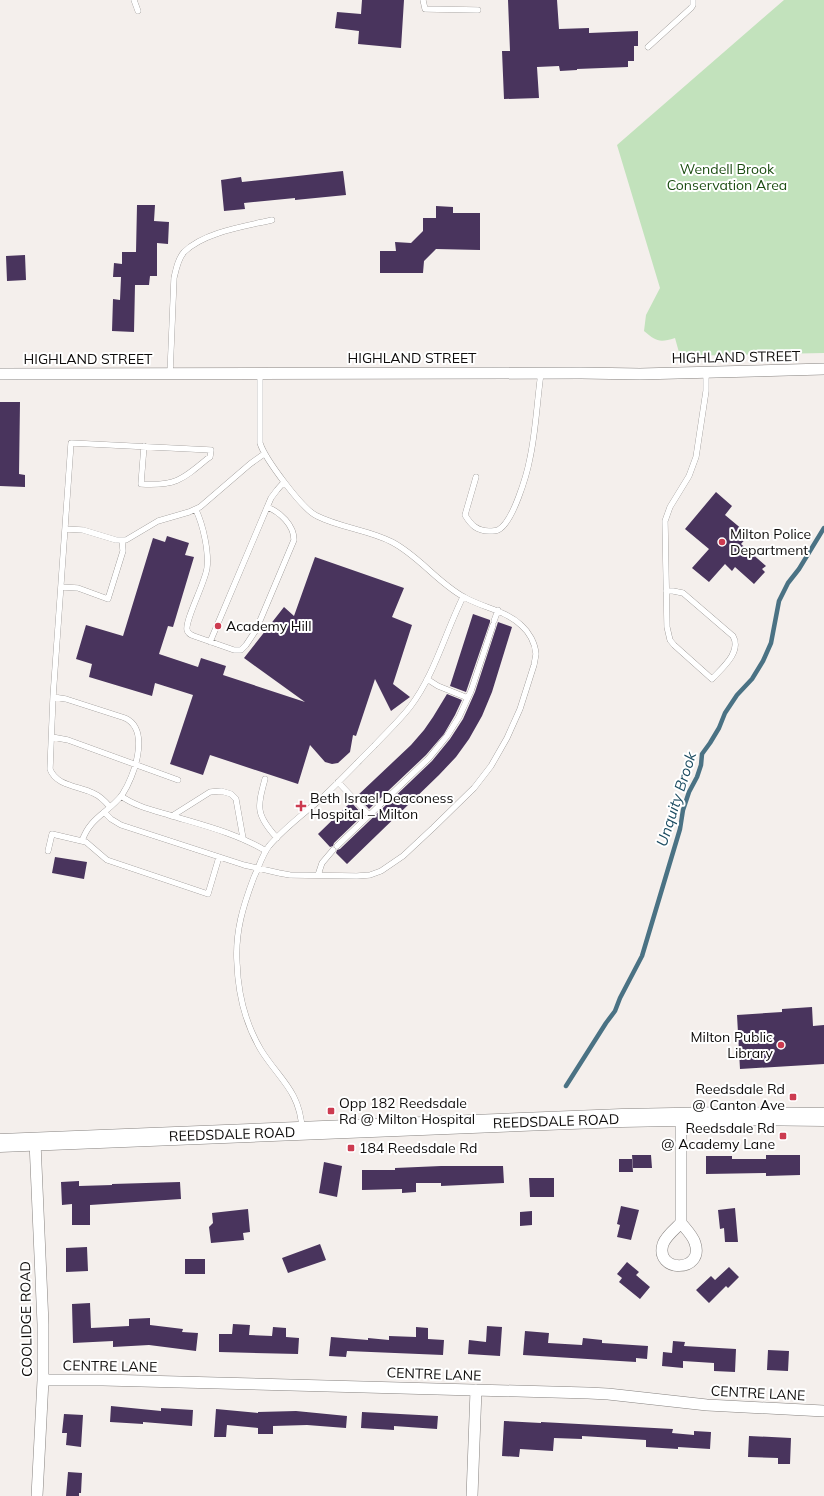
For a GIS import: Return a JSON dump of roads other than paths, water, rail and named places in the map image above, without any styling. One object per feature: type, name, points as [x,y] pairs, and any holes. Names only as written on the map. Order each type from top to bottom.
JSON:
[{"type":"main road","name":"REEDSDALE ROAD","points":[[0,1143],[681,1116],[824,1117]]},
{"type":"street","name":"HIGHLAND STREET","points":[[0,374],[640,374],[824,370]]},
{"type":"street","points":[[681,1116],[681,1223]]},
{"type":"street","name":"COOLIDGE ROAD","points":[[35,1142],[43,1324],[43,1380],[38,1496]]},
{"type":"street","name":"CENTRE LANE","points":[[43,1380],[103,1380],[608,1394],[706,1405],[824,1411]]},
{"type":"street","points":[[472,1496],[476,1390]]},
{"type":"lane","points":[[134,0],[138,11]]},
{"type":"lane","points":[[423,0],[425,9],[478,10]]},
{"type":"lane","points":[[648,47],[691,8],[693,0]]},
{"type":"lane","points":[[170,374],[174,278],[176,268],[184,253],[198,242],[222,232],[272,220]]},
{"type":"lane","points":[[666,591],[678,591],[687,596],[730,632],[736,641],[736,645],[731,656],[712,679],[670,640],[667,627],[666,591],[665,521],[670,507],[689,476],[696,457],[706,391],[706,372]]},
{"type":"lane","points":[[104,812],[111,819],[121,825],[258,868],[290,875],[363,876],[376,874],[386,869],[403,856],[474,788],[491,766],[507,738],[520,709],[536,654],[534,644],[524,628],[512,617],[463,597],[396,544],[378,536],[314,514],[284,482],[264,454],[259,437],[260,373]]},
{"type":"lane","points":[[476,477],[465,515],[469,522],[477,529],[487,531],[498,530],[508,522],[516,506],[530,459],[541,373]]},
{"type":"lane","points":[[110,807],[97,795],[60,781],[53,776],[50,765],[53,698],[71,443],[144,446],[211,450],[210,456],[184,478],[172,483],[154,485],[141,484],[144,446]]},
{"type":"lane","points":[[65,529],[83,530],[116,540],[129,538],[158,521],[196,510],[209,501],[250,464],[264,454]]},
{"type":"lane","points":[[210,642],[267,507],[274,493],[284,482]]},
{"type":"lane","points":[[196,510],[204,535],[207,568],[187,630],[191,635],[234,650],[241,650],[256,630],[293,545],[294,536],[286,521],[278,512],[267,507]]},
{"type":"lane","points":[[61,586],[78,588],[108,599],[123,551],[122,540]]},
{"type":"lane","points":[[302,1131],[301,1114],[298,1103],[292,1092],[271,1066],[258,1043],[247,1018],[240,992],[237,959],[238,931],[244,905],[266,851],[277,838],[338,782],[400,718],[415,699],[439,657],[463,597]]},
{"type":"lane","points":[[318,875],[322,863],[335,848],[439,747],[456,724],[468,698],[498,610]]},
{"type":"lane","points":[[427,679],[438,686],[468,698]]},
{"type":"lane","points":[[53,698],[73,702],[125,718],[132,722],[136,728],[139,738],[138,752],[128,784],[121,796],[92,822],[82,841]]},
{"type":"lane","points":[[52,737],[68,740],[178,780]]},
{"type":"lane","points":[[265,779],[260,797],[260,813],[264,822],[277,838]]},
{"type":"lane","points":[[338,782],[369,815]]},
{"type":"lane","points":[[172,816],[210,792],[218,791],[226,793],[234,796],[238,803],[243,838]]},
{"type":"lane","points":[[121,796],[137,806],[243,838],[266,851]]},
{"type":"lane","points":[[48,851],[52,834],[82,841],[90,844],[107,860],[208,894],[219,857]]},
{"type":"waterway","name":"Unquity Brook","points":[[566,1086],[615,1011],[620,998],[642,956],[680,829],[683,810],[689,792],[697,777],[701,765],[702,754],[719,728],[725,713],[737,695],[752,679],[763,661],[771,643],[779,601],[788,583],[799,569],[824,528]]},
{"type":"place","name":"Milton Police Department","points":[[722,542]]},
{"type":"place","name":"Academy Hill","points":[[218,626]]},
{"type":"place","name":"Beth Israel Deaconess Hospital – Milton","points":[[301,806]]},
{"type":"place","name":"Milton Public Library","points":[[781,1045]]},
{"type":"place","name":"Reedsdale Rd @ Canton Ave","points":[[793,1097]]},
{"type":"place","name":"Opp 182 Reedsdale Rd @ Milton Hospital","points":[[331,1111]]},
{"type":"place","name":"Reedsdale Rd @ Academy Lane","points":[[783,1136]]},
{"type":"place","name":"184 Reedsdale Rd","points":[[351,1148]]},
{"type":"park label","name":"Wendell Brook Conservation Area","points":[[727,178]]}]
